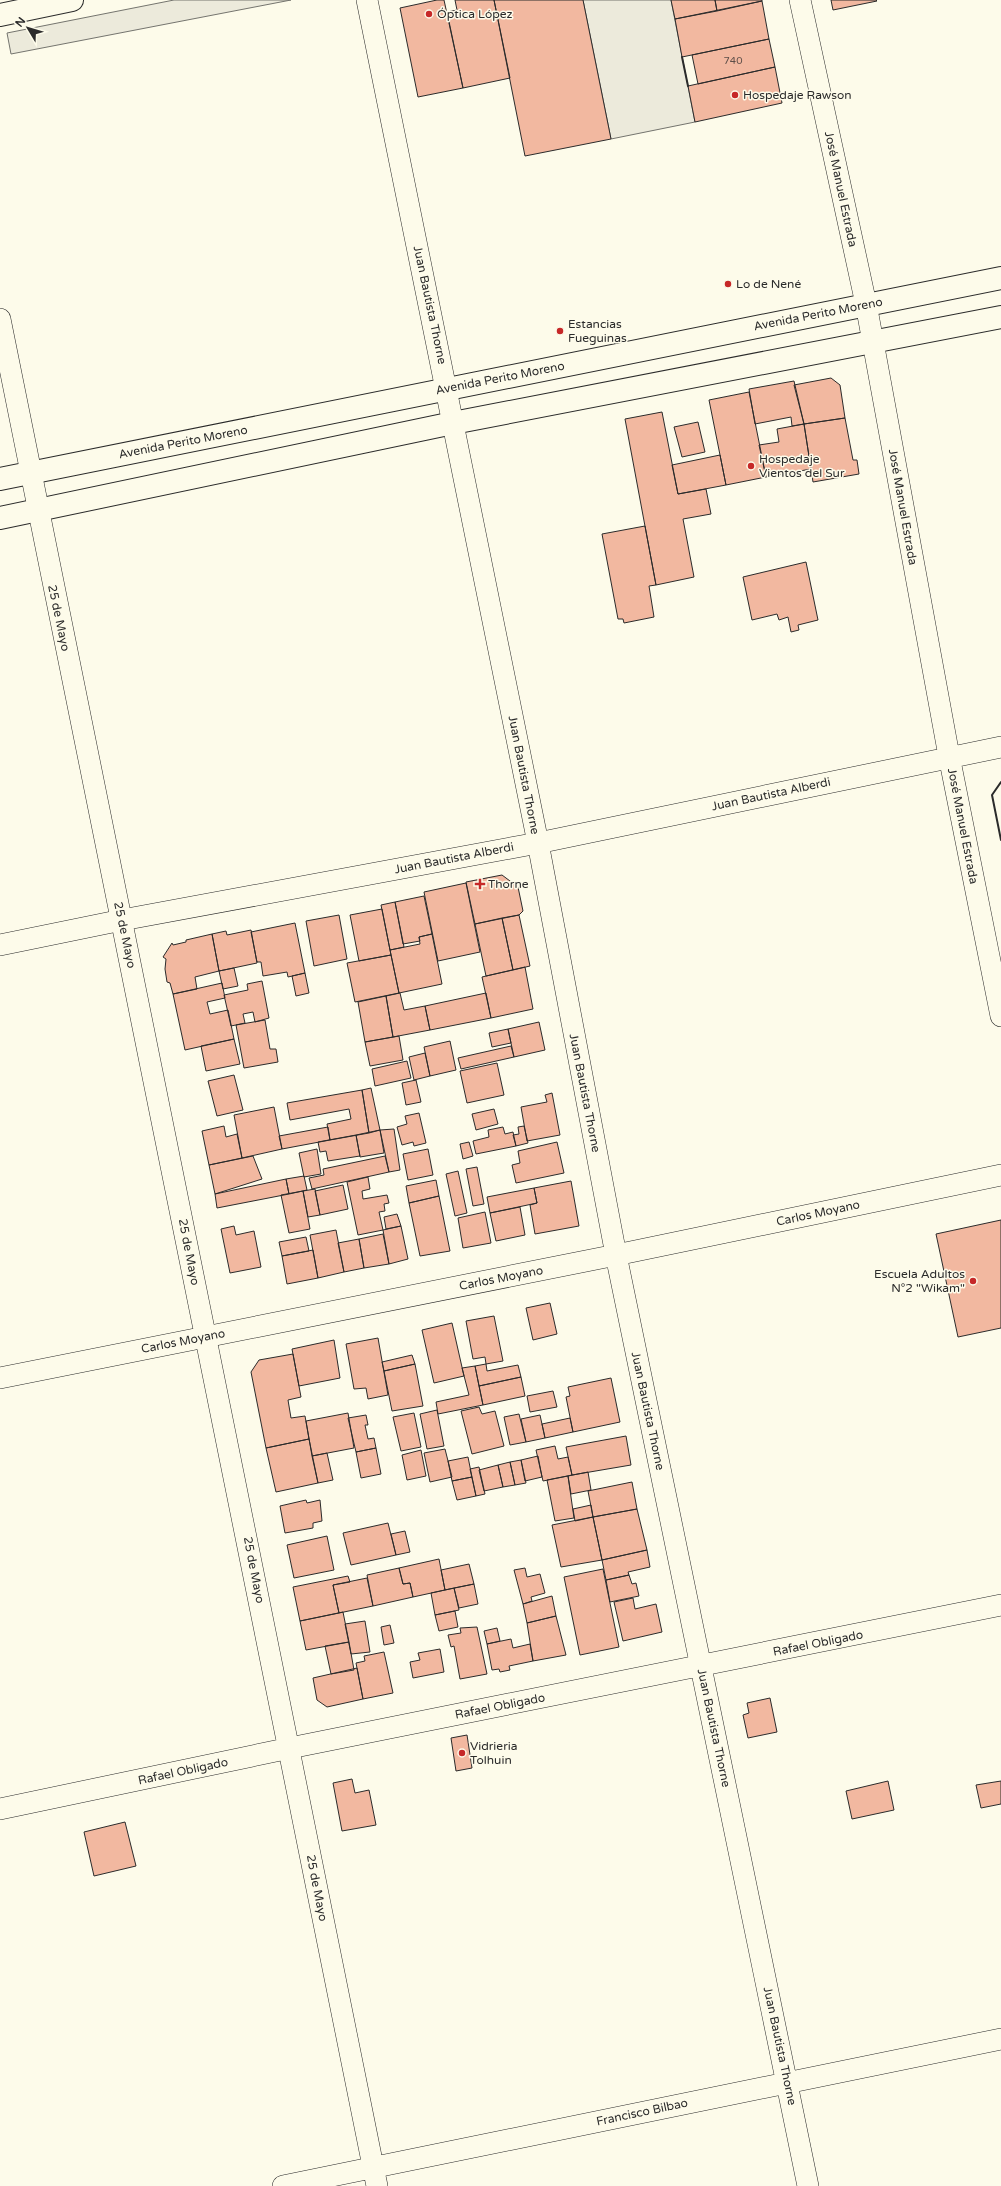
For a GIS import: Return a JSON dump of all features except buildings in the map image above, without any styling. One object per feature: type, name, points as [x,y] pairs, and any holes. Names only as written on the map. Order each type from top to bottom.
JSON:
[{"type":"street","points":[[0,15],[72,0]]},
{"type":"street","name":"Juan Bautista Thorne","points":[[368,0],[538,843],[616,1255],[788,2082],[808,2186]]},
{"type":"street","name":"José Manuel Estrada","points":[[800,0],[874,342],[949,756],[1001,1016]]},
{"type":"street","name":"Avenida Perito Moreno","points":[[0,479],[447,388],[1001,278]]},
{"type":"street","points":[[0,518],[453,423],[1001,318]]},
{"type":"street","name":"25 de Mayo","points":[[0,319],[31,472],[37,510],[290,1748],[375,2177]]},
{"type":"street","name":"Juan Bautista Alberdi","points":[[0,945],[122,920],[538,843],[949,756],[1001,747]]},
{"type":"street","name":"Carlos Moyano","points":[[0,1378],[616,1255],[1001,1175]]},
{"type":"street","name":"Rafael Obligado","points":[[0,1809],[290,1748],[1001,1606]]},
{"type":"street","name":"Francisco Bilbao","points":[[283,2186],[375,2177],[788,2082],[1001,2039]]},
{"type":"shaded area","points":[[174,0],[291,0],[11,54],[7,33]]},
{"type":"shaded area","points":[[583,0],[671,0],[695,122],[611,139]]},
{"type":"wall","points":[[682,57],[688,86]]},
{"type":"wall","points":[[1001,782],[992,795],[1001,840]]},
{"type":"place","name":"Óptica López","points":[[429,14]]},
{"type":"place","name":"Hospedaje Rawson","points":[[735,95]]},
{"type":"place","name":"Lo de Nené","points":[[728,284]]},
{"type":"place","name":"Estancias Fueguinas","points":[[560,331]]},
{"type":"place","name":"Hospedaje Vientos del Sur","points":[[751,466]]},
{"type":"place","name":"Thorne","points":[[480,884]]},
{"type":"place","name":"Escuela Adultos N°2 \"Wikam\"","points":[[973,1281]]},
{"type":"place","name":"Vidrieria Tolhuin","points":[[462,1753]]}]
